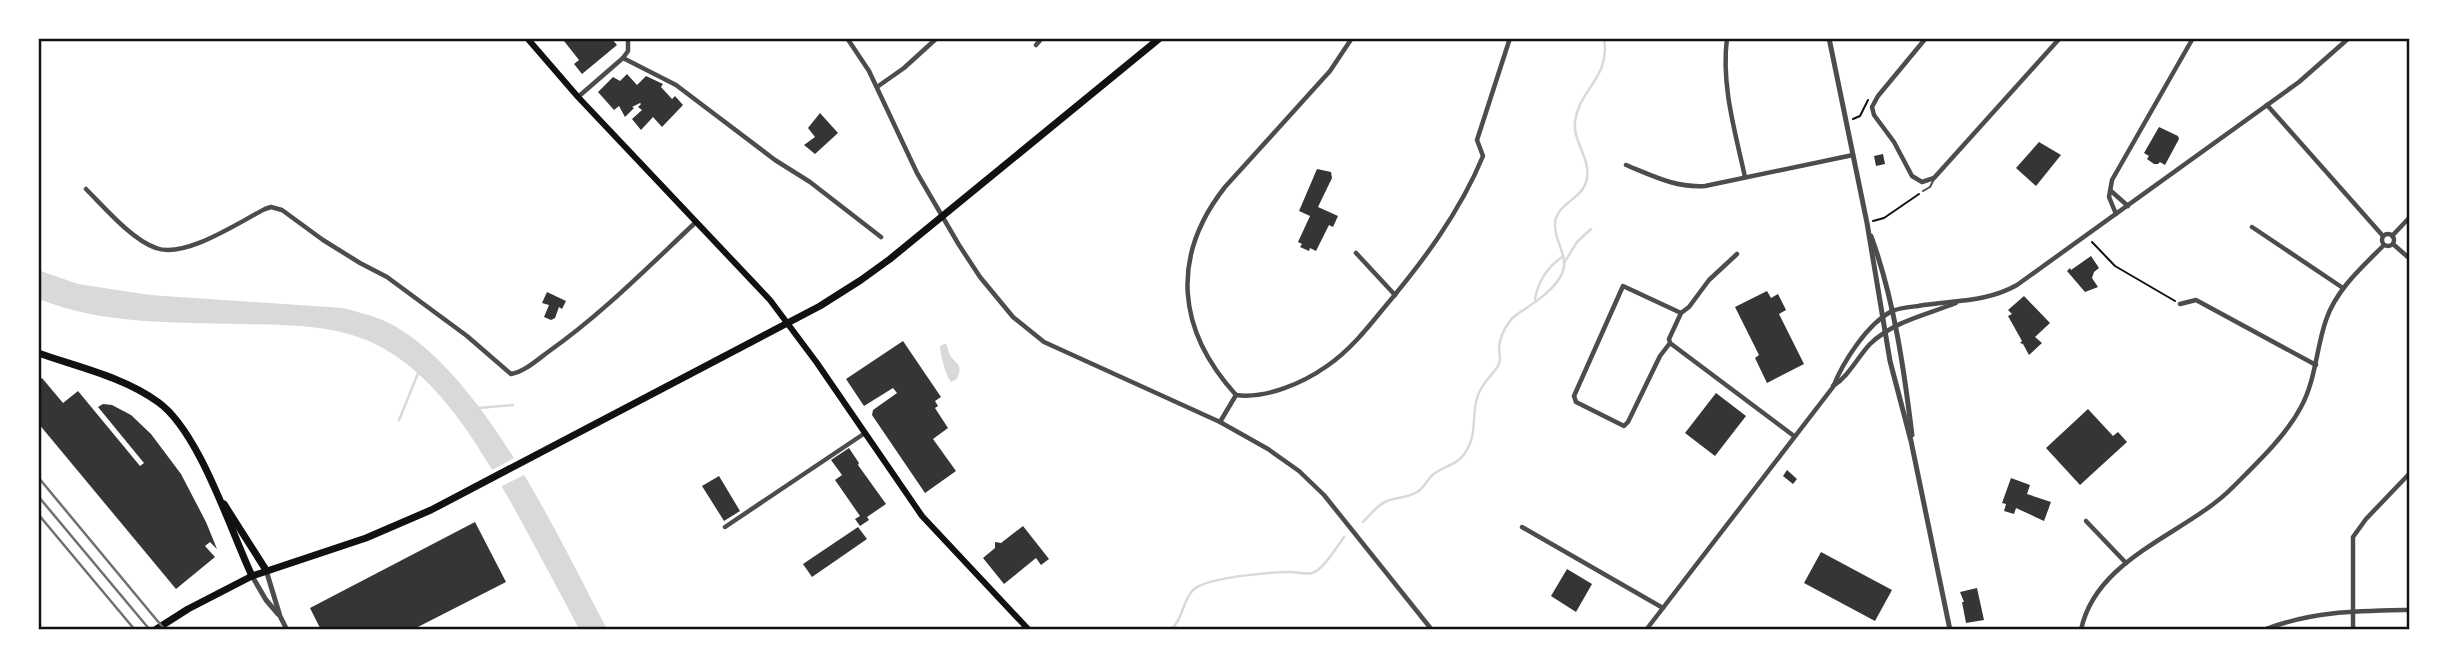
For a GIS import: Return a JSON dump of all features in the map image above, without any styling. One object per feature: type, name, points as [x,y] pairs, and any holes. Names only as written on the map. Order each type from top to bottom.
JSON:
[{"type":"main road","points":[[527,38],[578,97],[770,300],[789,323],[935,532],[1029,629]]},
{"type":"main road","points":[[155,629],[252,576],[366,538],[462,494],[789,323],[862,280],[1160,38]]},
{"type":"main road","points":[[38,353],[132,387],[156,400],[182,426],[191,439],[252,576]]},
{"type":"main road","points":[[211,482],[266,570]]},
{"type":"street","points":[[578,97],[623,58],[628,51],[628,38]]},
{"type":"street","points":[[848,38],[877,87],[932,200],[980,277],[1022,326],[1044,342],[1220,422],[1268,449],[1307,478],[1331,504],[1430,629]]},
{"type":"street","points":[[877,87],[904,68],[937,38]]},
{"type":"street","points":[[1036,46],[1042,38]]},
{"type":"street","points":[[1352,38],[1330,71],[1225,187],[1212,204],[1197,233],[1188,264],[1187,280],[1193,325],[1205,352],[1236,395],[1250,397],[1266,394],[1311,376],[1327,366],[1363,334],[1395,295],[1446,224],[1483,156],[1477,140],[1510,38]]},
{"type":"street","points":[[1727,38],[1727,92],[1745,177]]},
{"type":"street","points":[[1829,38],[1867,223],[1896,392],[1915,459]]},
{"type":"street","points":[[1926,38],[1872,107],[1874,115],[1916,180],[1927,182],[1934,178],[2060,38]]},
{"type":"street","points":[[2116,215],[2109,197],[2112,180],[2193,38]]},
{"type":"street","points":[[1646,629],[1833,387],[1855,348],[1870,329],[1892,311],[1935,303],[1991,298],[2012,288],[2309,74],[2348,38]]},
{"type":"street","points":[[623,58],[676,85],[881,237]]},
{"type":"street","points":[[2267,105],[2383,236]]},
{"type":"street","points":[[1626,165],[1690,187],[1853,155]]},
{"type":"street","points":[[86,189],[128,229],[153,248],[165,251],[185,248],[265,209],[276,208],[360,263],[387,277],[467,336],[511,374],[545,355],[594,317],[696,222]]},
{"type":"street","points":[[2110,191],[2128,206]]},
{"type":"street","points":[[2392,236],[2410,217]]},
{"type":"street","points":[[1867,223],[1880,260],[1892,311],[1915,459],[1950,629]]},
{"type":"street","points":[[2252,227],[2343,288]]},
{"type":"street","points":[[2383,236],[2392,236]]},
{"type":"street","points":[[2383,236],[2381,240],[2384,245]]},
{"type":"street","points":[[2392,236],[2393,244],[2410,259]]},
{"type":"street","points":[[2081,629],[2097,595],[2126,563],[2153,542],[2201,514],[2231,489],[2293,420],[2308,393],[2327,317],[2343,288],[2384,245],[2393,244]]},
{"type":"street","points":[[1356,253],[1395,295]]},
{"type":"street","points":[[1737,254],[1709,280],[1689,307],[1681,313],[1669,339],[1794,436]]},
{"type":"street","points":[[1671,343],[1660,356],[1629,422],[1624,426],[1576,402],[1574,396],[1623,286],[1681,313]]},
{"type":"street","points":[[2180,304],[2196,300],[2316,365]]},
{"type":"street","points":[[1833,387],[1885,332],[1894,326],[1959,302]]},
{"type":"street","points":[[1220,422],[1236,395]]},
{"type":"street","points":[[725,527],[865,433]]},
{"type":"street","points":[[2353,629],[2353,537],[2366,519],[2410,473]]},
{"type":"street","points":[[2086,521],[2126,563]]},
{"type":"street","points":[[1522,527],[1663,608]]},
{"type":"street","points":[[266,570],[280,616],[287,629]]},
{"type":"street","points":[[252,576],[266,600],[280,616]]},
{"type":"street","points":[[2263,629],[2306,616],[2353,611],[2410,610]]},
{"type":"lane","points":[[1923,191],[1930,187],[1934,178]]},
{"type":"path","points":[[1846,121],[1860,116],[1866,101],[1878,96]]},
{"type":"path","points":[[1867,223],[1885,218],[1923,191]]},
{"type":"path","points":[[2087,235],[2115,265],[2180,304]]},
{"type":"shaded area","points":[[38,270],[78,284],[150,295],[343,308],[378,318],[398,328],[431,353],[462,385],[491,423],[543,508],[607,629],[579,629],[474,440],[423,378],[381,347],[348,334],[313,327],[165,322],[88,314],[39,299]]},
{"type":"shaded area","points":[[944,344],[959,367],[957,379],[951,382],[941,354],[940,346]]},
{"type":"pier","points":[[516,457],[526,474],[498,488],[490,471]]},
{"type":"building","points":[[567,38],[611,38],[617,45],[582,74],[574,64],[579,60],[564,41]]},
{"type":"building","points":[[627,74],[637,85],[646,76],[663,84],[661,87],[672,99],[675,96],[683,105],[662,127],[653,117],[641,130],[632,119],[642,110],[638,107],[640,103],[632,107],[634,108],[625,117],[619,106],[614,110],[598,92],[613,77],[620,81]]},
{"type":"building","points":[[820,113],[838,133],[815,154],[804,145],[815,137],[808,128]]},
{"type":"building","points":[[2159,127],[2179,139],[2165,165],[2160,162],[2154,164],[2144,153]]},
{"type":"building","points":[[2039,142],[2061,155],[2036,186],[2016,168]]},
{"type":"building","points":[[1883,154],[1885,164],[1876,166],[1874,156]]},
{"type":"building","points":[[1317,169],[1331,172],[1332,178],[1318,207],[1338,216],[1333,227],[1329,225],[1316,251],[1310,248],[1309,251],[1300,247],[1302,244],[1298,242],[1310,216],[1299,211]]},
{"type":"building","points":[[2091,256],[2099,268],[2092,278],[2098,287],[2085,292],[2067,271]]},
{"type":"building","points":[[1767,291],[1771,298],[1778,294],[1786,310],[1779,314],[1804,364],[1767,383],[1755,358],[1759,355],[1735,307]]},
{"type":"building","points":[[547,292],[566,301],[551,320],[544,317],[549,305],[542,303]]},
{"type":"building","points":[[2024,296],[2050,323],[2035,337],[2042,343],[2029,355],[2020,343],[2022,341],[2008,316],[2012,314],[2008,310]]},
{"type":"building","points":[[903,341],[941,397],[935,401],[938,406],[935,408],[948,428],[933,439],[956,471],[925,493],[872,415],[873,410],[897,393],[893,388],[864,406],[846,379]]},
{"type":"building","points":[[42,378],[63,403],[78,391],[140,466],[144,463],[98,407],[103,404],[112,405],[131,415],[151,434],[181,474],[217,549],[210,542],[205,546],[215,557],[176,589],[38,423],[38,381]]},
{"type":"building","points":[[1716,393],[1746,416],[1715,456],[1685,433]]},
{"type":"building","points":[[2088,409],[2113,436],[2118,432],[2127,442],[2080,485],[2046,448]]},
{"type":"building","points":[[849,448],[886,504],[867,517],[869,520],[860,526],[855,519],[860,516],[835,480],[842,475],[831,460]]},
{"type":"building","points":[[1787,470],[1797,479],[1793,484],[1783,476]]},
{"type":"building","points":[[719,476],[740,511],[724,521],[702,486]]},
{"type":"building","points":[[2011,478],[2030,485],[2027,494],[2051,502],[2044,521],[2016,508],[2014,514],[2004,511],[2006,504],[2002,503]]},
{"type":"building","points":[[475,522],[506,582],[412,630],[321,630],[310,608]]},
{"type":"building","points":[[1023,526],[1049,559],[1041,565],[1036,558],[1004,584],[983,558],[995,548],[995,542],[1001,543]]},
{"type":"building","points":[[858,527],[867,539],[812,577],[803,564]]},
{"type":"building","points":[[1821,552],[1892,590],[1875,621],[1804,583]]},
{"type":"building","points":[[1567,569],[1592,584],[1576,612],[1551,596]]},
{"type":"building","points":[[1977,588],[1984,620],[1966,623],[1960,592]]},
{"type":"waterway","points":[[1363,522],[1383,503],[1417,492],[1432,475],[1462,457],[1469,446],[1474,428],[1477,396],[1499,364],[1502,335],[1513,318],[1546,294],[1563,271],[1564,259],[1555,224],[1560,211],[1581,191],[1587,178],[1586,163],[1576,136],[1575,122],[1577,111],[1603,64],[1604,38]]},
{"type":"waterway","points":[[1564,263],[1577,242],[1591,229]]},
{"type":"waterway","points":[[1535,299],[1544,275],[1562,257]]},
{"type":"waterway","points":[[399,420],[419,371]]},
{"type":"waterway","points":[[478,408],[513,405]]},
{"type":"waterway","points":[[1170,630],[1178,620],[1189,595],[1199,586],[1257,574],[1312,573],[1325,563],[1344,537]]},
{"type":"railway","points":[[38,477],[165,630]]},
{"type":"railway","points":[[38,496],[150,630]]},
{"type":"railway","points":[[38,514],[135,630]]}]
